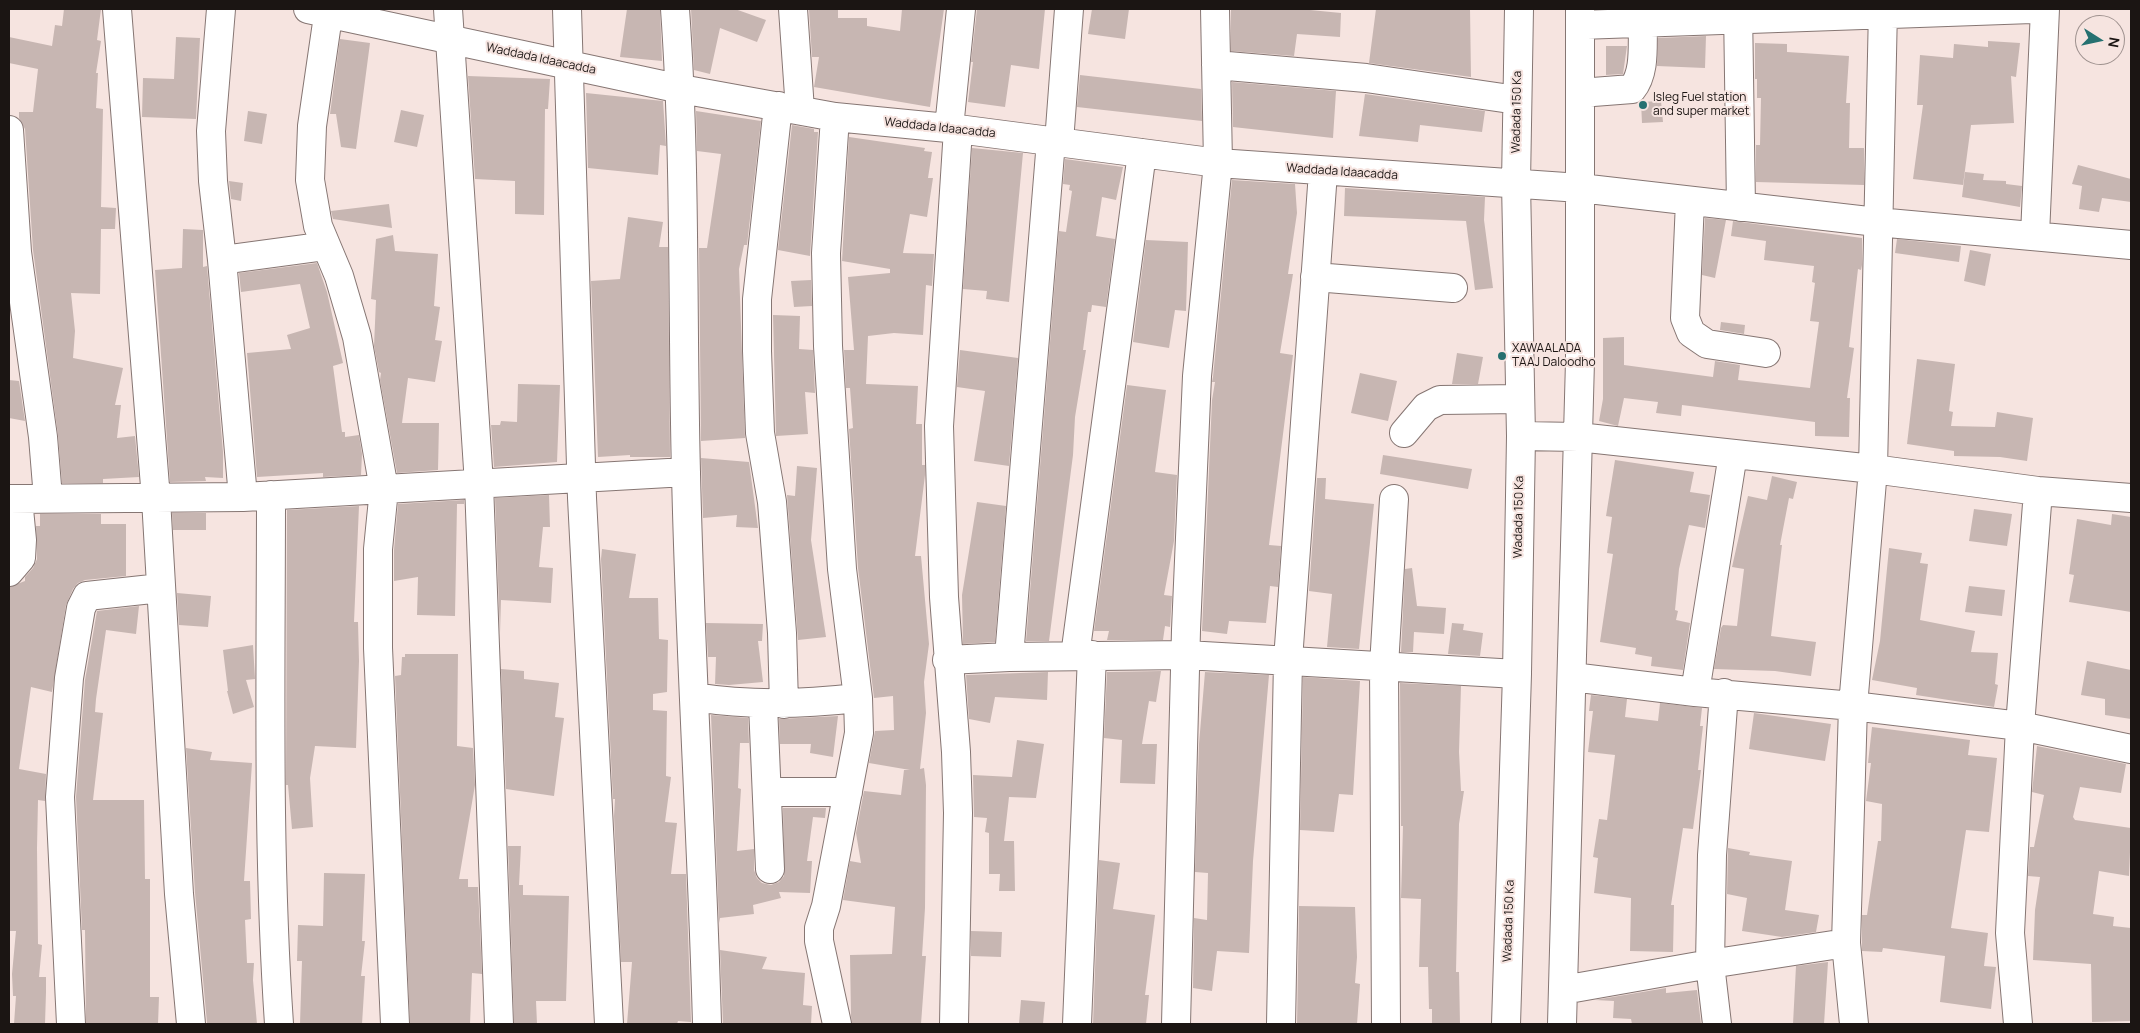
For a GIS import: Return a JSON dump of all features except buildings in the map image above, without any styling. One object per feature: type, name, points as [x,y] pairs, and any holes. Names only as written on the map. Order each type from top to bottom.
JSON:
[{"type":"street","points":[[117,9],[156,499],[179,894],[191,1024]]},
{"type":"street","points":[[221,9],[211,132],[213,181],[243,497]]},
{"type":"street","points":[[448,9],[448,39],[479,484],[499,1024]]},
{"type":"street","points":[[567,9],[582,479],[609,1024]]},
{"type":"street","points":[[674,9],[680,88],[686,472],[703,877],[707,1024]]},
{"type":"street","points":[[770,869],[767,792],[773,704],[777,571],[772,502],[760,433],[757,299],[789,108],[792,9]]},
{"type":"street","points":[[954,1024],[958,813],[956,752],[947,660],[938,426],[953,129],[961,23],[960,9]]},
{"type":"street","points":[[1009,657],[1055,142],[1070,9]]},
{"type":"street","points":[[1176,1024],[1186,655],[1197,376],[1218,163],[1215,9]]},
{"type":"street","name":"Wadada 150 Ka","points":[[1506,1024],[1517,674],[1520,399],[1516,183],[1519,9]]},
{"type":"street","points":[[1562,1024],[1578,436],[1580,17],[1642,23],[1738,14],[2032,9]]},
{"type":"street","points":[[2035,235],[2045,9]]},
{"type":"street","points":[[322,10],[312,126],[310,180],[318,226],[339,276],[357,337],[384,489],[378,549],[378,648],[395,1024]]},
{"type":"street","name":"Waddada Idaacadda","points":[[322,10],[448,39],[680,88],[836,117],[953,129],[1218,163],[1323,172],[1580,188],[1876,222],[2131,245]]},
{"type":"street","points":[[1854,1024],[1846,944],[1853,706],[1872,469],[1876,222],[1883,12]]},
{"type":"street","points":[[1738,14],[1741,207]]},
{"type":"street","points":[[1580,92],[1632,89],[1638,82],[1641,70],[1642,23]]},
{"type":"street","points":[[1216,65],[1366,78],[1518,100]]},
{"type":"street","points":[[836,117],[826,253],[828,346],[842,569],[858,698],[859,733],[819,941],[837,1024]]},
{"type":"street","points":[[9,130],[17,252],[43,437],[48,498]]},
{"type":"street","points":[[1077,1024],[1084,655],[1142,153]]},
{"type":"street","points":[[1280,1024],[1288,660],[1323,172]]},
{"type":"street","points":[[1690,201],[1685,318],[1691,333],[1707,344],[1766,353]]},
{"type":"street","points":[[222,260],[326,246]]},
{"type":"street","points":[[1315,277],[1453,288]]},
{"type":"street","points":[[1404,433],[1426,407],[1440,400],[1520,399]]},
{"type":"street","points":[[1520,436],[1578,436],[1872,469],[2038,490],[2131,498]]},
{"type":"street","points":[[1695,692],[1733,454]]},
{"type":"street","points":[[9,572],[21,558],[22,540],[13,499],[243,497],[686,472]]},
{"type":"street","points":[[2018,1024],[2010,933],[2020,726],[2038,490]]},
{"type":"street","points":[[271,495],[271,862],[273,935],[279,1024]]},
{"type":"street","points":[[1386,1024],[1384,666],[1394,499]]},
{"type":"street","points":[[71,1024],[60,797],[69,678],[81,608],[87,596],[161,588]]},
{"type":"street","points":[[947,660],[1084,655],[1186,655],[1517,674]]},
{"type":"street","points":[[1572,677],[1695,692],[1853,706],[2020,726],[2131,749]]},
{"type":"street","points":[[1717,1024],[1710,964],[1712,855],[1724,694]]},
{"type":"street","points":[[694,697],[734,704],[773,704],[858,698]]},
{"type":"street","points":[[767,792],[848,792]]},
{"type":"street","points":[[1563,990],[1710,964],[1846,944]]},
{"type":"place","name":"Isleg Fuel station and super market","points":[[1643,105]]},
{"type":"place","name":"XAWAALADA TAAJ Daloodho","points":[[1502,356]]}]
